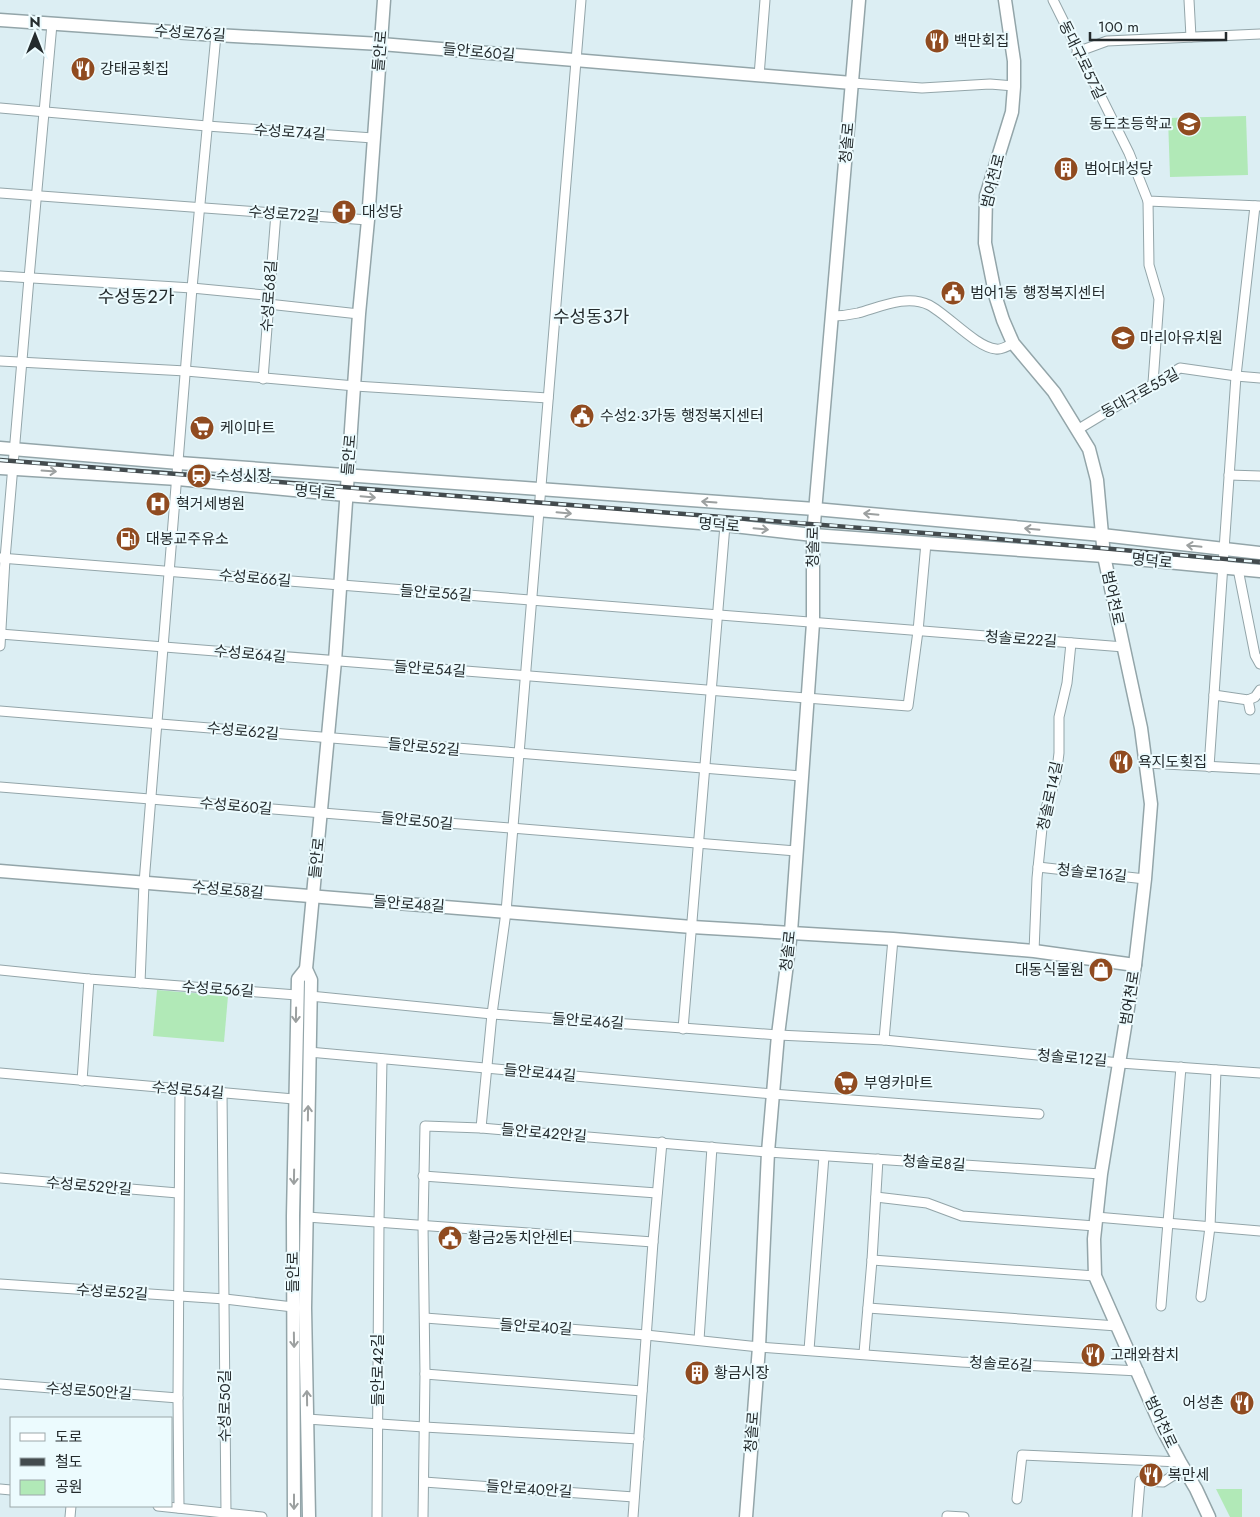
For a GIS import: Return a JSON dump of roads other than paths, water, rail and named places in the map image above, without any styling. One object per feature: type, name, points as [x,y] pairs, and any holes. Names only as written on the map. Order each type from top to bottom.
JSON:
[{"type":"main road","name":"들안로","points":[[309,1517],[306,1308],[310,980],[306,969],[335,661],[359,314],[368,220],[384,0]]},
{"type":"main road","name":"청솔로","points":[[746,1517],[772,1094],[790,932],[808,698],[813,623],[812,534],[859,0]]},
{"type":"main road","name":"범어천로","points":[[1005,0],[1014,61],[1012,112],[986,196],[984,211],[985,243],[996,298],[1013,343],[1054,392],[1089,449],[1094,464],[1104,556],[1141,728],[1151,804],[1146,879],[1135,965],[1101,1174],[1096,1221],[1095,1276],[1139,1372],[1162,1428],[1209,1517]]},
{"type":"main road","name":"수성로76길","points":[[0,20],[381,44]]},
{"type":"main road","name":"들안로60길","points":[[381,44],[852,83]]},
{"type":"main road","name":"명덕로","points":[[0,448],[179,463],[815,509],[1102,535],[1260,553]]},
{"type":"main road","name":"명덕로","points":[[0,468],[178,479],[812,534],[1104,556],[1260,571]]},
{"type":"main road","name":"수성로58길","points":[[0,871],[312,897]]},
{"type":"main road","name":"들안로48길","points":[[312,897],[790,932]]},
{"type":"main road","points":[[790,932],[1034,951],[1135,965]]},
{"type":"main road","name":"들안로","points":[[294,1517],[294,1099],[298,979],[306,969]]},
{"type":"street","points":[[481,1128],[492,1014],[506,912],[581,0]]},
{"type":"street","points":[[758,76],[765,0]]},
{"type":"street","name":"동대구로57길","points":[[1053,0],[1129,153],[1148,201],[1149,266],[1158,299],[1153,383]]},
{"type":"street","points":[[1189,0],[1191,37]]},
{"type":"street","points":[[0,646],[3,558],[14,469],[52,24]]},
{"type":"street","points":[[1078,52],[1107,41],[1260,34]]},
{"type":"street","points":[[140,983],[144,883],[169,571],[178,479],[192,288],[216,35]]},
{"type":"street","points":[[852,83],[922,88],[990,84],[1014,86]]},
{"type":"street","name":"수성로74길","points":[[0,108],[373,138]]},
{"type":"street","name":"수성로72길","points":[[0,193],[368,220]]},
{"type":"street","points":[[1148,201],[1257,206],[1236,376],[1209,767]]},
{"type":"street","name":"수성로68길","points":[[263,379],[276,214]]},
{"type":"street","points":[[0,276],[192,288],[265,295],[268,304],[359,314]]},
{"type":"street","points":[[832,316],[849,315],[894,302],[922,302],[928,304],[982,344],[994,349],[1003,348],[1013,343]]},
{"type":"street","points":[[0,361],[186,371],[355,386],[548,398]]},
{"type":"street","name":"동대구로55길","points":[[1077,430],[1180,368],[1260,378]]},
{"type":"street","points":[[1229,476],[1260,476]]},
{"type":"street","points":[[683,1029],[725,526]]},
{"type":"street","points":[[918,631],[926,543]]},
{"type":"street","name":"수성로66길","points":[[3,558],[340,586]]},
{"type":"street","points":[[1238,569],[1255,655],[1260,664]]},
{"type":"street","name":"들안로56길","points":[[340,586],[813,623]]},
{"type":"street","name":"청솔로22길","points":[[813,623],[1124,647]]},
{"type":"street","name":"들안로54길","points":[[335,661],[908,706],[918,631]]},
{"type":"street","name":"수성로64길","points":[[1,634],[335,661]]},
{"type":"street","name":"청솔로14길","points":[[1034,951],[1042,828],[1046,808],[1056,778],[1059,753],[1059,716],[1067,683],[1071,642]]},
{"type":"street","points":[[1214,695],[1248,700],[1255,697],[1260,690]]},
{"type":"street","points":[[1248,700],[1250,710]]},
{"type":"street","name":"수성로62길","points":[[0,711],[328,739]]},
{"type":"street","name":"들안로52길","points":[[328,739],[801,776]]},
{"type":"street","points":[[1146,763],[1260,769]]},
{"type":"street","name":"수성로60길","points":[[0,787],[322,813]]},
{"type":"street","name":"들안로50길","points":[[322,813],[796,851]]},
{"type":"street","name":"청솔로16길","points":[[1038,867],[1146,879]]},
{"type":"street","points":[[884,1040],[893,939]]},
{"type":"street","name":"수성로56길","points":[[0,970],[297,995]]},
{"type":"street","points":[[82,1081],[89,978]]},
{"type":"street","name":"들안로46길","points":[[310,996],[492,1014],[778,1035]]},
{"type":"street","name":"청솔로12길","points":[[778,1035],[884,1040],[1120,1063],[1260,1073]]},
{"type":"street","name":"들안로44길","points":[[308,1052],[772,1094]]},
{"type":"street","name":"들안로42길","points":[[377,1517],[378,1222],[382,1059]]},
{"type":"street","points":[[1161,1306],[1181,1067]]},
{"type":"street","points":[[1202,1297],[1210,1227],[1216,1070]]},
{"type":"street","name":"수성로54길","points":[[0,1073],[294,1099]]},
{"type":"street","points":[[179,1508],[178,1193],[180,1089]]},
{"type":"street","points":[[222,1092],[225,1299]]},
{"type":"street","points":[[772,1094],[1039,1114]]},
{"type":"street","name":"들안로42안길","points":[[423,1225],[424,1126],[481,1128],[768,1152]]},
{"type":"street","points":[[633,1517],[662,1142]]},
{"type":"street","points":[[699,1340],[712,1147]]},
{"type":"street","name":"청솔로8길","points":[[768,1152],[1101,1174]]},
{"type":"street","points":[[809,1350],[824,1156]]},
{"type":"street","points":[[864,1353],[878,1159]]},
{"type":"street","points":[[423,1176],[657,1194]]},
{"type":"street","name":"수성로52안길","points":[[0,1178],[178,1193]]},
{"type":"street","points":[[876,1197],[926,1203],[962,1216],[1169,1224],[1260,1231]]},
{"type":"street","points":[[307,1217],[653,1242]]},
{"type":"street","points":[[423,1225],[425,1318],[424,1517]]},
{"type":"street","points":[[872,1260],[1095,1276]]},
{"type":"street","name":"수성로52길","points":[[0,1284],[225,1299],[293,1307]]},
{"type":"street","name":"수성로50길","points":[[225,1299],[226,1513]]},
{"type":"street","points":[[868,1308],[1117,1326]]},
{"type":"street","name":"들안로40길","points":[[425,1318],[646,1335]]},
{"type":"street","points":[[646,1335],[758,1346]]},
{"type":"street","name":"청솔로6길","points":[[758,1346],[961,1362],[1139,1372]]},
{"type":"street","points":[[425,1374],[642,1391]]},
{"type":"street","name":"수성로50안길","points":[[0,1384],[178,1398]]},
{"type":"street","points":[[307,1419],[639,1439]]},
{"type":"street","points":[[1017,1499],[1022,1454],[1183,1465]]},
{"type":"street","points":[[1137,1517],[1140,1481],[1164,1482],[1183,1465]]},
{"type":"street","name":"들안로40안길","points":[[424,1482],[634,1497]]},
{"type":"street","points":[[168,1507],[262,1517]]},
{"type":"street","points":[[947,1517],[964,1517]]},
{"type":"railway","points":[[0,460],[853,527],[1260,562]]},
{"type":"place","name":"백만회집","points":[[937,41]]},
{"type":"place","name":"강태공횟집","points":[[83,69]]},
{"type":"place","name":"동도초등학교","points":[[1189,124]]},
{"type":"place","name":"범어대성당","points":[[1066,169]]},
{"type":"place","name":"대성당","points":[[344,212]]},
{"type":"place","name":"범어1동 행정복지센터","points":[[953,293]]},
{"type":"place","name":"마리아유치원","points":[[1123,338]]},
{"type":"place","name":"수성2·3가동 행정복지센터","points":[[582,416]]},
{"type":"place","name":"케이마트","points":[[202,428]]},
{"type":"place","name":"수성시장","points":[[199,476]]},
{"type":"place","name":"혁거세병원","points":[[158,504]]},
{"type":"place","name":"대봉교주유소","points":[[128,539]]},
{"type":"place","name":"욕지도횟집","points":[[1121,762]]},
{"type":"place","name":"대동식물원","points":[[1101,970]]},
{"type":"place","name":"부영카마트","points":[[846,1083]]},
{"type":"place","name":"황금2동치안센터","points":[[450,1238]]},
{"type":"place","name":"고래와참치","points":[[1093,1355]]},
{"type":"place","name":"황금시장","points":[[697,1373]]},
{"type":"place","name":"어성촌","points":[[1242,1403]]},
{"type":"place","name":"복만세","points":[[1151,1475]]},
{"type":"district","name":"수성동2가","points":[[136,297]]},
{"type":"district","name":"수성동3가","points":[[591,317]]}]
